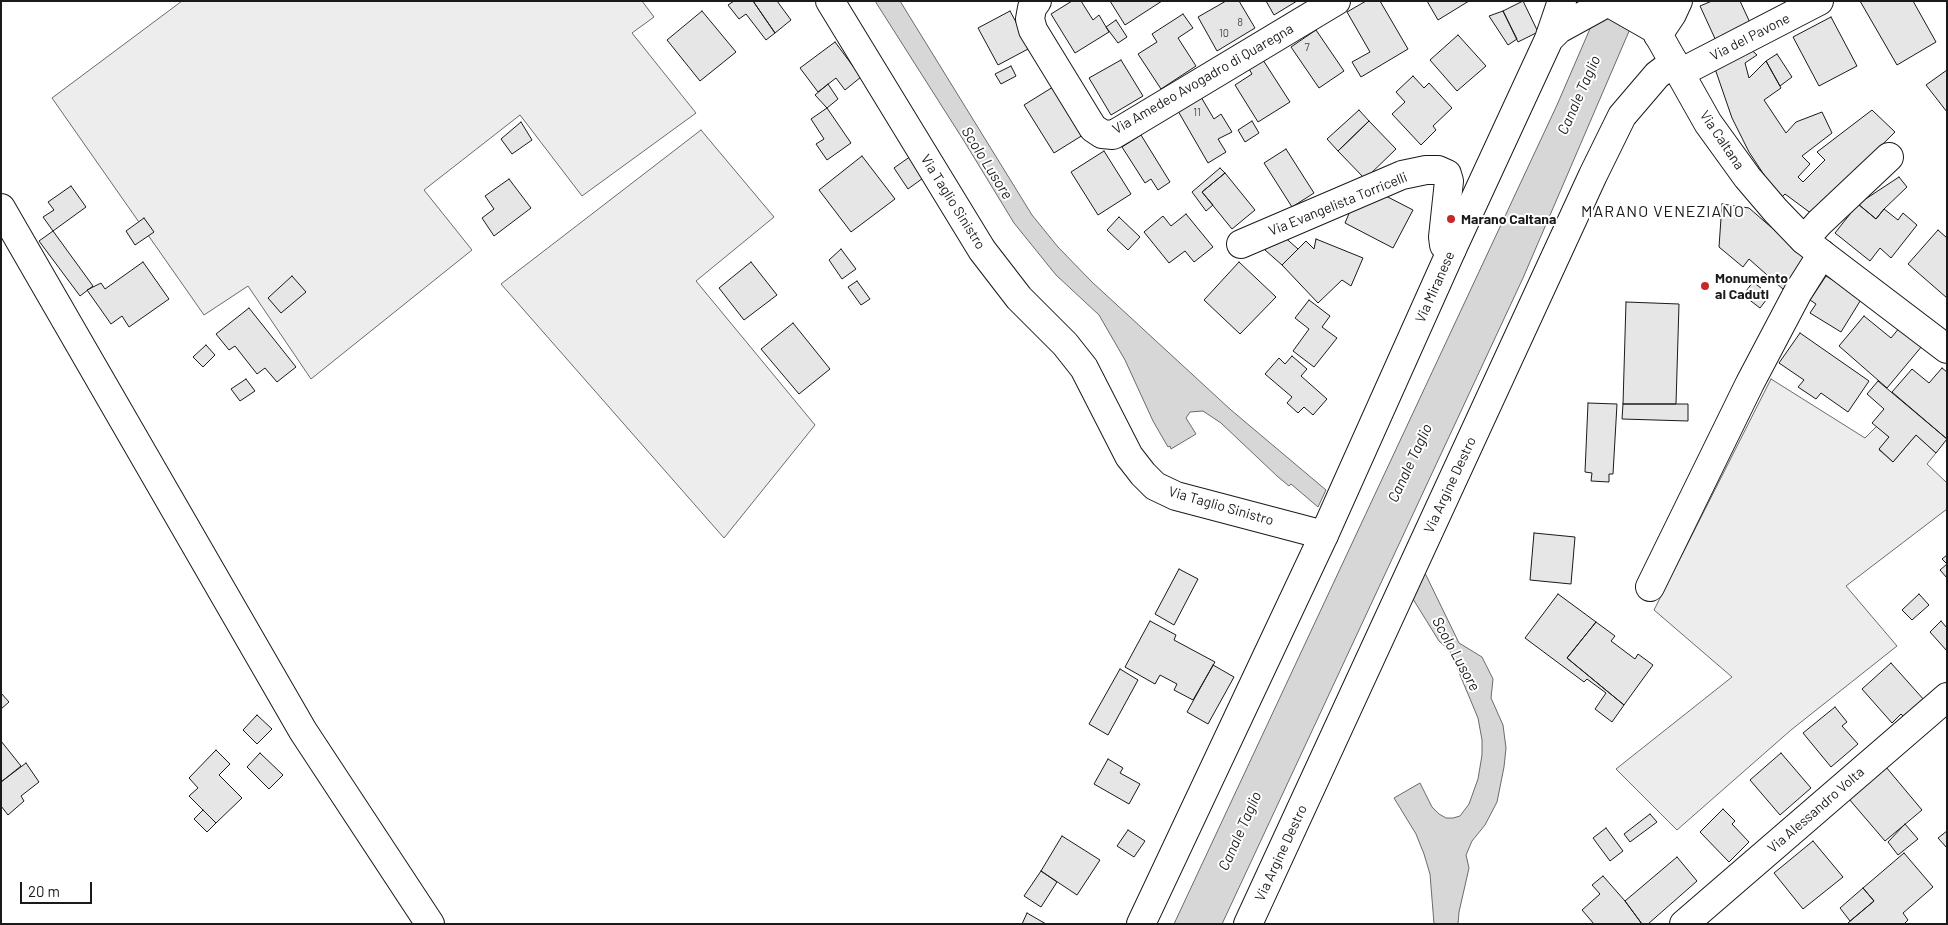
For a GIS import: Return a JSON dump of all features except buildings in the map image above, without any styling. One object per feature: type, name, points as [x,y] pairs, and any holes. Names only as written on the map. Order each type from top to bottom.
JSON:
[{"type":"street","name":"Via Taglio Sinistro","points":[[830,1],[982,250],[1019,298],[1065,344],[1084,368],[1129,456],[1143,474],[1155,486],[1176,496],[1324,535]]},
{"type":"street","name":"Via Amedeo Avogadro di Quaregna","points":[[1037,1],[1032,8],[1030,19],[1033,30],[1094,128],[1102,134],[1113,135],[1336,1]]},
{"type":"street","name":"Via Caltana","points":[[1648,1],[1657,32],[1708,123],[1747,177],[1776,211],[1813,247],[1947,349]]},
{"type":"street","points":[[1657,32],[1672,14],[1678,1]]},
{"type":"street","name":"Via del Pavone","points":[[1677,68],[1819,1]]},
{"type":"street","name":"Via Miranese","points":[[1324,535],[1452,249],[1549,39],[1559,29],[1592,6]]},
{"type":"street","name":"Via Caltana","points":[[1592,6],[1657,32]]},
{"type":"street","name":"Via Argine Destro","points":[[1248,924],[1593,175],[1622,116],[1657,75],[1677,68]]},
{"type":"street","points":[[1650,587],[1750,383],[1798,292],[1819,223],[1889,157]]},
{"type":"street","name":"Via Evangelista Torricelli","points":[[1241,244],[1402,174],[1438,170],[1447,174],[1449,181],[1443,237],[1444,245],[1452,249]]},
{"type":"street","points":[[1,208],[303,731],[430,924]]},
{"type":"street","points":[[1141,924],[1324,535]]},
{"type":"street","name":"Via Alessandro Volta","points":[[1684,924],[1947,697]]},
{"type":"shaded area","points":[[182,1],[642,1],[654,17],[632,33],[696,113],[582,196],[520,115],[424,190],[472,250],[311,379],[248,286],[204,315],[52,98]]},
{"type":"shaded area","points":[[701,130],[774,217],[696,281],[815,425],[724,538],[501,284]]},
{"type":"shaded area","points":[[1771,379],[1865,438],[1877,426],[1889,437],[1879,450],[1893,462],[1916,435],[1936,453],[1927,464],[1947,483],[1947,509],[1846,586],[1897,646],[1791,730],[1677,830],[1616,769],[1732,677],[1654,610]]},
{"type":"water","name":"Scolo Lusore","points":[[875,1],[900,1],[1032,215],[1058,247],[1092,282],[1231,410],[1326,490],[1318,507],[1291,484],[1289,486],[1277,476],[1221,423],[1203,411],[1190,412],[1186,418],[1196,434],[1171,449],[1170,446],[1168,447],[1153,421],[1125,360],[1099,315],[1056,275],[1014,223]]},
{"type":"water","name":"Canale Taglio","points":[[1602,1],[1642,1],[1523,278],[1222,924],[1174,924],[1557,105]]},
{"type":"water","name":"Scolo Lusore","points":[[1424,571],[1459,643],[1482,657],[1493,679],[1491,698],[1503,725],[1506,748],[1497,802],[1485,825],[1472,841],[1466,855],[1469,868],[1458,924],[1434,924],[1430,874],[1424,854],[1416,834],[1394,798],[1420,783],[1432,807],[1439,814],[1446,818],[1460,816],[1469,804],[1478,779],[1482,755],[1482,740],[1478,718],[1450,651],[1439,641],[1408,591]]},
{"type":"place","name":"Marano Caltana","points":[[1451,219]]},
{"type":"place","name":"Monumento ai Caduti","points":[[1705,286]]},
{"type":"district","name":"MARANO VENEZIANO","points":[[1663,212]]}]
